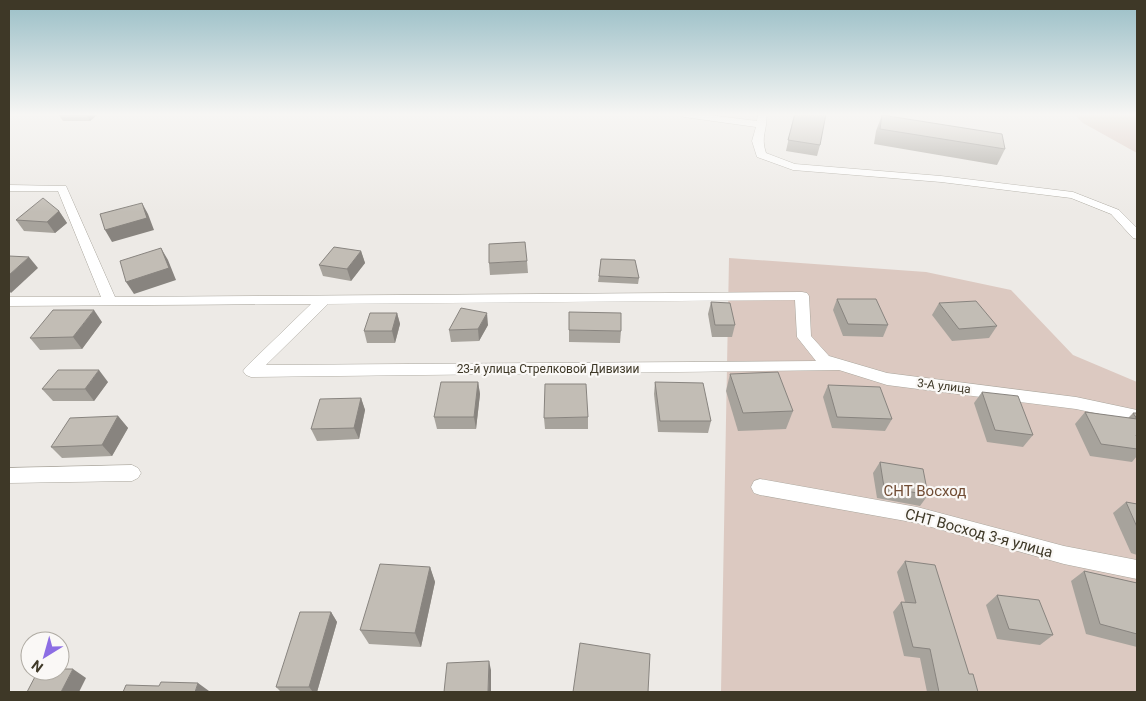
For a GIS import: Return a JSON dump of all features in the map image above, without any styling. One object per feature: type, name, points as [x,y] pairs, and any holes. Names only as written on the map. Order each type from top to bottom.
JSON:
[{"type":"street","points":[[759,147],[761,155],[793,167],[941,179],[1073,195],[1116,212],[1137,235]]},
{"type":"street","points":[[9,188],[62,188],[110,301]]},
{"type":"street","name":"3-А улица","points":[[324,300],[802,296],[804,337],[824,360],[887,379],[1076,403],[1137,416]]},
{"type":"street","points":[[9,302],[324,300]]},
{"type":"street","name":"23-й улица Стрелковой Дивизии","points":[[324,300],[251,371],[844,366]]},
{"type":"street","points":[[9,476],[132,473]]},
{"type":"street","name":"СНТ Восход 3-я улица","points":[[760,487],[918,515],[1064,555],[1137,570]]},
{"type":"green space","points":[[1126,147],[1137,147],[1137,153]]},
{"type":"green space","name":"СНТ Восход","points":[[729,258],[926,272],[1011,290],[1073,355],[1137,382],[1137,692],[721,692]]},
{"type":"building","points":[[991,147],[1005,147],[1005,149]]},
{"type":"building","points":[[43,198],[59,211],[47,222],[16,220]]},
{"type":"building","points":[[142,203],[147,218],[105,230],[100,214]]},
{"type":"building","points":[[525,242],[527,261],[489,263],[489,244]]},
{"type":"building","points":[[334,247],[361,251],[347,269],[319,265]]},
{"type":"building","points":[[161,248],[169,268],[126,282],[120,261]]},
{"type":"building","points":[[9,256],[29,257],[9,275]]},
{"type":"building","points":[[601,259],[635,260],[639,278],[599,276]]},
{"type":"building","points":[[837,299],[876,299],[888,325],[848,324]]},
{"type":"building","points":[[976,301],[997,326],[959,329],[939,303]]},
{"type":"building","points":[[711,302],[730,303],[735,325],[715,325]]},
{"type":"building","points":[[461,308],[487,313],[478,329],[449,330]]},
{"type":"building","points":[[53,310],[94,310],[73,337],[30,338]]},
{"type":"building","points":[[569,312],[621,313],[621,331],[569,330]]},
{"type":"building","points":[[370,313],[397,313],[392,331],[364,331]]},
{"type":"building","points":[[58,370],[99,370],[85,389],[42,389]]},
{"type":"building","points":[[778,372],[793,411],[743,413],[730,374]]},
{"type":"building","points":[[441,382],[478,382],[474,417],[434,417]]},
{"type":"building","points":[[655,382],[703,383],[711,421],[660,421]]},
{"type":"building","points":[[545,384],[586,384],[588,417],[544,418]]},
{"type":"building","points":[[828,385],[880,387],[892,419],[837,417]]},
{"type":"building","points":[[982,392],[1018,396],[1033,435],[995,430]]},
{"type":"building","points":[[361,398],[354,428],[311,429],[320,399]]},
{"type":"building","points":[[1085,412],[1137,419],[1137,449],[1101,444]]},
{"type":"building","points":[[118,416],[102,445],[51,447],[70,418]]},
{"type":"building","points":[[880,462],[923,469],[928,495],[884,487]]},
{"type":"building","points":[[1126,502],[1137,504],[1137,527]]},
{"type":"building","points":[[905,561],[935,565],[969,674],[973,674],[978,692],[939,692],[930,649],[913,647],[901,602],[916,603]]},
{"type":"building","points":[[380,564],[430,567],[415,633],[360,630]]},
{"type":"building","points":[[1084,571],[1137,583],[1137,634],[1100,624]]},
{"type":"building","points":[[997,595],[1039,600],[1053,635],[1009,629]]},
{"type":"building","points":[[300,612],[331,612],[309,687],[276,687]]},
{"type":"building","points":[[580,643],[650,654],[648,692],[573,692]]},
{"type":"building","points":[[489,661],[488,692],[444,692],[447,663]]},
{"type":"building","points":[[33,681],[67,681],[61,692],[27,692]]},
{"type":"building","points":[[161,682],[198,683],[195,692],[123,692],[126,685],[159,686]]}]
